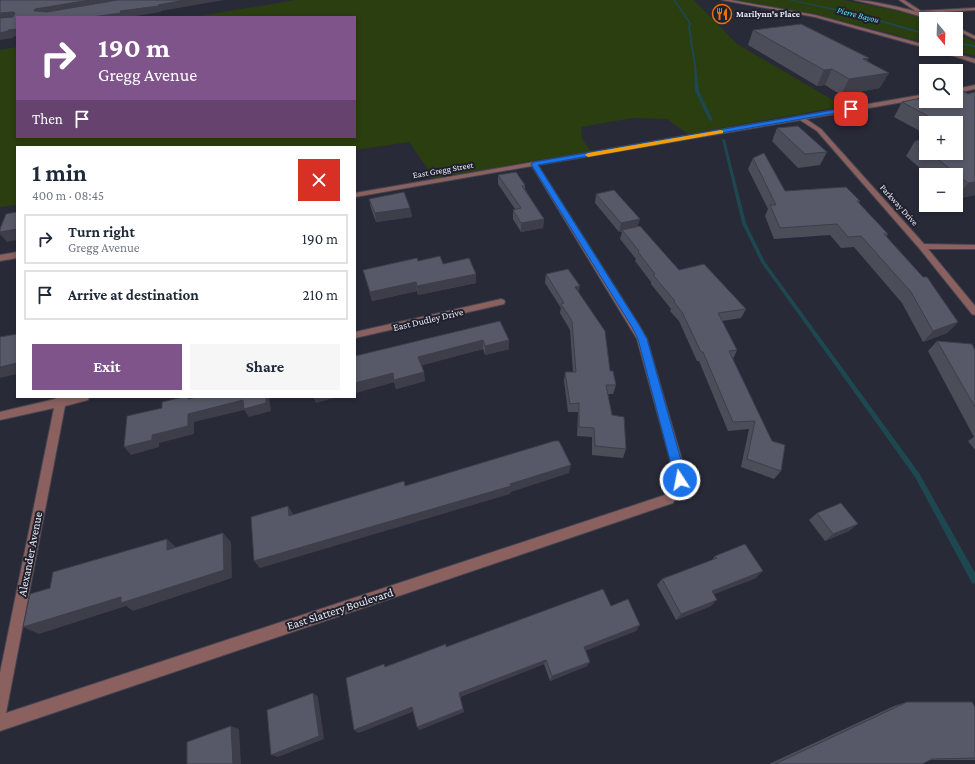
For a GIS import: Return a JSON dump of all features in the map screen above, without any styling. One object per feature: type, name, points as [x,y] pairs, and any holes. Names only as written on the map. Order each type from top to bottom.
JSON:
[{"type":"street","points":[[724,0],[815,16],[919,45]]},
{"type":"street","points":[[856,0],[919,15]]},
{"type":"street","points":[[901,0],[919,11]]},
{"type":"street","points":[[900,9],[919,11],[975,9]]},
{"type":"street","points":[[963,32],[975,38]]},
{"type":"street","points":[[958,56],[975,61]]},
{"type":"street","points":[[963,90],[975,87]]},
{"type":"street","name":"East Gregg Street","points":[[356,195],[919,97]]},
{"type":"street","name":"Parkway Drive","points":[[801,118],[819,130],[922,246],[975,312]]},
{"type":"street","name":"East Slattery Boulevard","points":[[0,722],[669,499],[680,480],[678,467],[642,339],[534,164]]},
{"type":"street","points":[[922,246],[975,248]]},
{"type":"street","points":[[0,258],[16,255]]},
{"type":"street","name":"East Dudley Drive","points":[[356,335],[501,302]]},
{"type":"street","points":[[0,416],[60,400],[76,398]]},
{"type":"street","name":"Alexander Avenue","points":[[0,710],[60,400]]},
{"type":"green space","points":[[295,0],[694,0],[737,44],[843,106],[688,134],[667,119],[633,118],[581,127],[582,139],[591,151],[434,178],[409,142],[356,150],[356,146],[16,146],[16,205],[0,207],[0,50],[16,47],[16,138],[356,138],[356,16],[200,16]]},
{"type":"green space","points":[[737,0],[843,0],[903,12],[919,18],[919,41],[815,14]]},
{"type":"green space","points":[[963,36],[975,42],[975,56],[963,53]]},
{"type":"building","points":[[0,0],[90,0],[35,9],[34,11],[47,12],[118,0],[185,0],[99,16],[16,16],[16,29],[0,33],[0,18],[13,17],[15,13],[0,13]]},
{"type":"building","points":[[801,24],[869,58],[863,59],[889,73],[849,79],[832,69],[824,70],[753,30]]},
{"type":"building","points":[[963,91],[968,94],[975,92],[975,182],[968,183],[963,179],[963,168],[949,168],[939,160],[963,160],[963,116],[928,116],[902,102],[919,98],[919,108],[963,108]]},
{"type":"building","points":[[798,126],[827,152],[805,154],[777,128]]},
{"type":"building","points":[[764,153],[785,191],[846,187],[888,234],[884,234],[923,277],[927,277],[958,322],[933,331],[911,292],[861,236],[848,237],[837,224],[780,228],[770,205],[776,205],[753,158]]},
{"type":"building","points":[[516,172],[525,185],[522,186],[544,219],[521,223],[513,210],[521,208],[498,175]]},
{"type":"building","points":[[614,190],[640,219],[621,223],[596,194]]},
{"type":"building","points":[[404,192],[410,208],[375,213],[369,199]]},
{"type":"building","points":[[16,212],[16,229],[0,232],[0,229],[6,214]]},
{"type":"building","points":[[640,226],[679,270],[704,264],[746,309],[718,313],[737,350],[729,351],[772,441],[785,445],[781,471],[747,459],[755,421],[733,422],[703,352],[701,352],[682,312],[674,302],[675,301],[653,275],[655,274],[622,230]]},
{"type":"building","points":[[440,256],[443,264],[469,258],[476,274],[417,286],[416,282],[370,292],[363,270],[417,258],[418,261]]},
{"type":"building","points":[[568,269],[580,286],[575,287],[605,331],[610,371],[613,371],[616,385],[606,385],[612,415],[624,417],[626,449],[595,446],[594,428],[579,427],[579,403],[570,404],[565,372],[576,372],[572,321],[561,304],[564,303],[546,274]]},
{"type":"building","points":[[500,321],[509,340],[485,346],[483,340],[418,357],[424,372],[394,380],[393,373],[356,383],[356,356]]},
{"type":"building","points":[[16,334],[16,363],[0,367],[0,337]]},
{"type":"building","points":[[937,341],[972,344],[975,350],[975,407]]},
{"type":"building","points":[[179,398],[266,398],[266,403],[244,409],[243,400],[188,414],[188,426],[152,435],[152,440],[124,447],[127,416],[162,408],[162,402]]},
{"type":"building","points":[[554,441],[559,441],[571,465],[510,484],[511,486],[254,561],[251,517],[288,506],[289,516],[404,481],[405,486]]},
{"type":"building","points":[[841,503],[858,524],[833,534],[817,513]]},
{"type":"building","points":[[223,533],[224,570],[121,603],[121,597],[23,627],[30,594],[50,588],[53,572],[167,539],[167,550]]},
{"type":"building","points":[[745,544],[763,571],[712,591],[717,600],[681,614],[662,579],[717,558],[715,556]]},
{"type":"building","points":[[603,589],[611,606],[628,599],[640,625],[584,647],[590,662],[552,676],[546,660],[459,693],[463,709],[417,727],[412,707],[354,730],[346,678],[384,664],[385,667],[446,644],[446,647]]},
{"type":"building","points":[[313,693],[319,736],[271,755],[267,710]]},
{"type":"building","points":[[907,702],[972,702],[975,707],[975,758],[932,759],[922,764],[775,764]]},
{"type":"building","points":[[231,726],[233,764],[187,764],[187,742]]},
{"type":"waterway","points":[[674,0],[690,23],[689,28],[695,65],[697,91],[711,120]]},
{"type":"waterway","name":"Pierre Bayou","points":[[789,0],[856,14],[919,32]]},
{"type":"waterway","name":"Pierre Bayou","points":[[963,44],[975,46]]},
{"type":"waterway","points":[[723,140],[744,223],[763,262],[917,475],[975,580]]},
{"type":"slow traffic","points":[[588,155],[721,132]]},
{"type":"place","name":"Marilynn's Place","points":[[722,14]]},
{"type":"route","points":[[680,480],[678,467],[647,352],[642,339],[567,215],[534,164],[851,109]]}]
